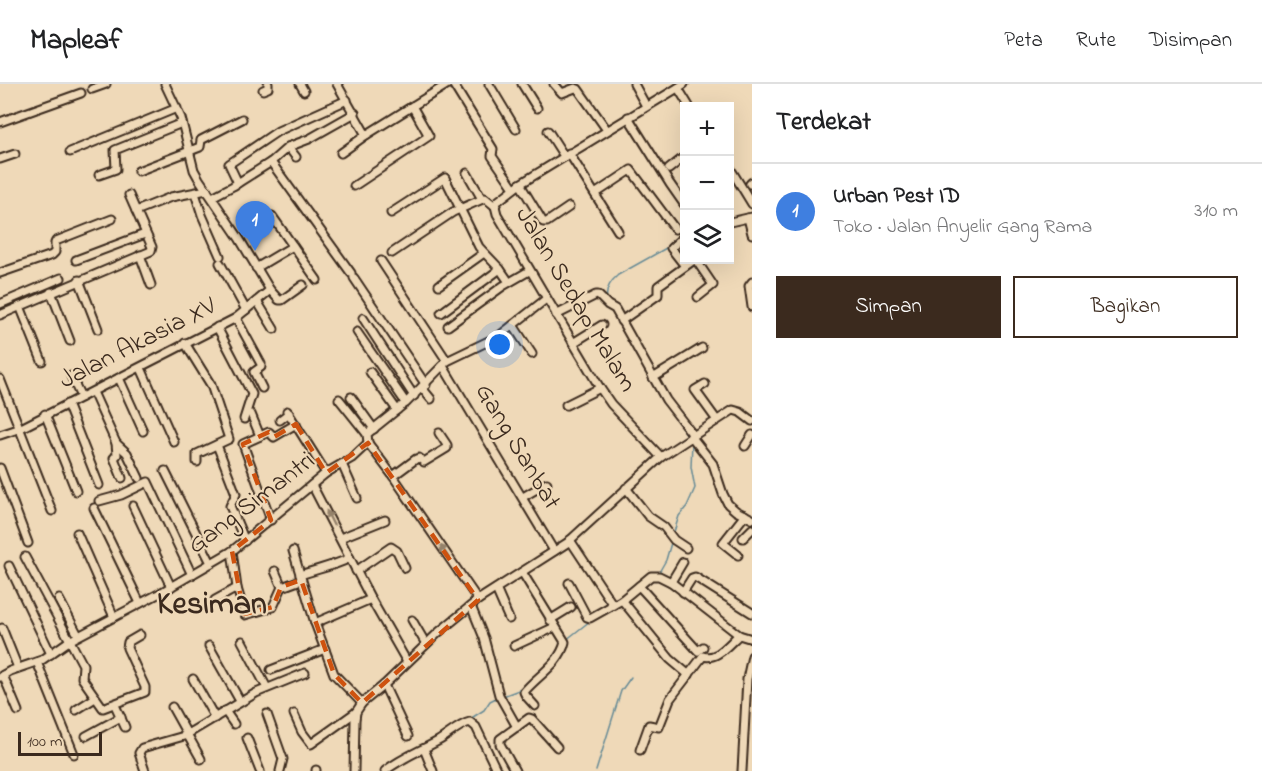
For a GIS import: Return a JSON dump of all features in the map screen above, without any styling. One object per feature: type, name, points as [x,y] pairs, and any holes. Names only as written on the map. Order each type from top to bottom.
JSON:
[{"type":"street","points":[[92,89],[106,84]]},
{"type":"street","points":[[165,84],[177,108],[194,170],[270,290],[280,300],[303,285]]},
{"type":"street","points":[[337,84],[366,135]]},
{"type":"street","points":[[341,153],[448,84]]},
{"type":"street","points":[[453,84],[493,150],[492,156],[544,222],[568,207]]},
{"type":"street","points":[[489,84],[516,129]]},
{"type":"street","points":[[522,84],[537,108]]},
{"type":"street","points":[[554,84],[561,93],[578,89],[607,130]]},
{"type":"street","points":[[634,84],[646,106]]},
{"type":"street","points":[[681,86],[687,102]]},
{"type":"street","name":"Jalan Sedap Malam","points":[[661,457],[611,404],[600,388],[529,271],[497,214],[495,206],[517,186],[681,86]]},
{"type":"street","points":[[0,122],[81,93]]},
{"type":"street","points":[[238,183],[229,164],[278,131],[346,100]]},
{"type":"street","points":[[354,186],[429,136],[412,106]]},
{"type":"street","points":[[70,152],[177,108]]},
{"type":"street","points":[[136,211],[171,197],[209,193],[238,183],[267,162],[271,162],[288,147],[309,139],[355,113]]},
{"type":"street","points":[[628,117],[680,199]]},
{"type":"street","points":[[138,171],[201,147],[201,140],[242,119]]},
{"type":"street","points":[[99,175],[116,169],[115,150],[182,123]]},
{"type":"street","points":[[548,131],[595,194],[618,231]]},
{"type":"street","points":[[288,147],[296,157]]},
{"type":"street","points":[[0,159],[15,154]]},
{"type":"street","points":[[669,169],[680,160]]},
{"type":"street","points":[[271,162],[353,275],[431,399]]},
{"type":"street","points":[[595,194],[631,170],[675,229]]},
{"type":"street","points":[[467,173],[482,199]]},
{"type":"street","points":[[734,176],[752,204]]},
{"type":"street","points":[[391,213],[445,178],[477,245],[509,282]]},
{"type":"street","points":[[195,193],[220,259],[246,310]]},
{"type":"street","points":[[0,315],[152,249],[129,195]]},
{"type":"street","points":[[392,254],[461,209],[482,199],[486,198],[495,206]]},
{"type":"street","points":[[272,216],[317,280]]},
{"type":"street","points":[[734,221],[750,218],[752,234]]},
{"type":"street","points":[[0,273],[52,255],[55,252],[54,243],[56,241],[112,219]]},
{"type":"street","points":[[76,260],[145,234]]},
{"type":"street","points":[[680,240],[671,248],[680,260]]},
{"type":"street","points":[[256,268],[293,246]]},
{"type":"street","points":[[439,285],[484,253]]},
{"type":"street","points":[[140,255],[150,285]]},
{"type":"street","name":"Gang Sanbat","points":[[381,261],[445,364],[493,451],[554,551]]},
{"type":"street","points":[[621,321],[658,295],[658,286],[688,264]]},
{"type":"street","points":[[698,264],[713,285],[698,297]]},
{"type":"street","points":[[441,313],[500,269]]},
{"type":"street","points":[[447,326],[509,282],[529,271]]},
{"type":"street","points":[[0,304],[61,278]]},
{"type":"street","points":[[80,280],[98,329]]},
{"type":"street","points":[[752,282],[748,286],[752,307]]},
{"type":"street","name":"Jalan Akasia XV","points":[[0,435],[21,428],[236,318],[270,290]]},
{"type":"street","points":[[51,292],[69,341]]},
{"type":"street","points":[[556,315],[596,295],[612,308],[666,400],[690,436],[713,464],[728,504],[748,517],[723,543],[738,555]]},
{"type":"street","points":[[367,434],[414,396],[445,364],[489,342],[546,299]]},
{"type":"street","points":[[257,300],[274,328]]},
{"type":"street","points":[[20,306],[42,361]]},
{"type":"street","points":[[236,318],[261,364],[261,367],[254,372],[262,388]]},
{"type":"street","points":[[363,318],[414,396]]},
{"type":"street","points":[[513,325],[532,354]]},
{"type":"street","points":[[573,343],[602,325]]},
{"type":"street","points":[[217,327],[252,394],[244,419]]},
{"type":"street","points":[[357,332],[406,403]]},
{"type":"street","points":[[186,343],[211,385],[229,439],[197,454],[197,462]]},
{"type":"street","points":[[653,378],[702,348]]},
{"type":"street","points":[[141,368],[174,442]]},
{"type":"street","points":[[370,372],[397,410]]},
{"type":"street","points":[[71,376],[81,397]]},
{"type":"street","points":[[0,378],[52,511]]},
{"type":"street","points":[[119,378],[143,431]]},
{"type":"street","points":[[705,384],[695,390],[716,419]]},
{"type":"street","points":[[566,405],[600,388]]},
{"type":"street","points":[[93,392],[116,443],[117,454],[114,458],[122,478]]},
{"type":"street","points":[[351,397],[374,429]]},
{"type":"street","points":[[339,399],[367,434],[368,443],[478,600]]},
{"type":"street","points":[[67,404],[99,485]]},
{"type":"street","points":[[294,714],[302,732],[309,743],[313,744],[356,712],[362,703],[426,644],[478,600],[570,540],[661,457],[733,410],[752,421]]},
{"type":"street","points":[[280,420],[288,412],[326,474]]},
{"type":"street","points":[[45,414],[76,491]]},
{"type":"street","points":[[251,414],[260,436]]},
{"type":"street","points":[[271,520],[243,444],[269,432],[274,437],[296,424]]},
{"type":"street","points":[[393,476],[416,459],[419,458],[424,462],[447,447],[439,433]]},
{"type":"street","points":[[745,446],[752,435]]},
{"type":"street","points":[[116,443],[128,453],[139,478]]},
{"type":"street","name":"Gang Simantri","points":[[2,676],[37,662],[78,635],[192,575],[232,551],[312,485],[368,443]]},
{"type":"street","points":[[217,445],[236,494],[230,506],[245,541]]},
{"type":"street","points":[[342,464],[357,498]]},
{"type":"street","points":[[0,468],[28,543]]},
{"type":"street","points":[[165,471],[211,563]]},
{"type":"street","points":[[99,501],[121,495],[148,482],[192,575]]},
{"type":"street","points":[[523,497],[547,483]]},
{"type":"street","points":[[312,485],[371,599],[407,662]]},
{"type":"street","points":[[626,488],[648,516],[664,527],[686,548]]},
{"type":"street","points":[[133,506],[171,586]]},
{"type":"street","points":[[94,508],[140,603]]},
{"type":"street","points":[[340,538],[385,520]]},
{"type":"street","points":[[743,538],[752,529]]},
{"type":"street","points":[[77,533],[114,617]]},
{"type":"street","points":[[570,540],[613,605]]},
{"type":"street","points":[[356,571],[392,547],[397,551],[405,568]]},
{"type":"street","points":[[232,551],[237,588],[244,614],[247,616],[273,607],[282,586],[319,568],[334,566],[350,558]]},
{"type":"street","points":[[293,551],[315,623],[334,674],[362,703]]},
{"type":"street","points":[[25,556],[82,665],[82,678],[103,708],[145,692],[145,687],[127,648],[128,642],[140,635]]},
{"type":"street","points":[[671,582],[683,562]]},
{"type":"street","points":[[9,566],[51,654]]},
{"type":"street","points":[[275,571],[282,586]]},
{"type":"street","points":[[522,572],[565,641],[564,647],[551,665],[524,692],[536,706]]},
{"type":"street","points":[[569,583],[588,618],[623,601],[655,575],[671,582],[739,634],[752,639]]},
{"type":"street","points":[[683,592],[695,577],[752,613]]},
{"type":"street","points":[[640,587],[699,651],[703,648]]},
{"type":"street","points":[[215,600],[237,588]]},
{"type":"street","points":[[496,589],[509,619]]},
{"type":"street","points":[[58,599],[78,635]]},
{"type":"street","points":[[315,623],[371,599]]},
{"type":"street","points":[[623,601],[670,659],[689,675]]},
{"type":"street","points":[[471,606],[484,638],[500,698],[517,727]]},
{"type":"street","points":[[514,646],[553,623],[571,607]]},
{"type":"street","points":[[412,620],[426,644]]},
{"type":"street","points":[[2,628],[18,668]]},
{"type":"street","points":[[640,750],[649,725],[659,727],[670,699],[703,656],[709,658],[715,656],[739,634]]},
{"type":"street","points":[[242,641],[267,688]]},
{"type":"street","points":[[209,646],[240,701]]},
{"type":"street","points":[[271,670],[325,649]]},
{"type":"street","points":[[742,771],[748,744],[747,680],[752,656]]},
{"type":"street","points":[[37,662],[74,754]]},
{"type":"street","points":[[146,771],[139,753],[142,748],[186,735],[240,701],[305,673]]},
{"type":"street","points":[[2,676],[18,711]]},
{"type":"street","points":[[193,679],[214,718]]},
{"type":"street","points":[[384,685],[408,736]]},
{"type":"street","points":[[76,710],[95,698]]},
{"type":"street","points":[[115,705],[125,727]]},
{"type":"street","points":[[172,707],[201,759]]},
{"type":"street","points":[[225,711],[234,724]]},
{"type":"street","points":[[354,771],[356,712]]},
{"type":"street","points":[[267,714],[283,759],[280,771]]},
{"type":"street","points":[[86,736],[121,717]]},
{"type":"street","points":[[515,771],[500,741],[501,737],[529,718],[557,747]]},
{"type":"street","points":[[385,771],[470,722],[476,727],[497,771]]},
{"type":"street","points":[[247,738],[260,771]]},
{"type":"street","points":[[424,748],[433,771]]},
{"type":"street","points":[[396,763],[399,771]]},
{"type":"highlighted area","points":[[296,424],[326,473],[368,443],[478,600],[362,703],[334,674],[301,580],[281,587],[273,607],[244,614],[232,551],[271,520],[243,444],[269,432],[274,437]]},
{"type":"waterway","points":[[607,299],[609,286],[618,275],[668,247]]},
{"type":"waterway","points":[[624,332],[635,351]]},
{"type":"waterway","points":[[642,364],[649,378]]},
{"type":"waterway","points":[[678,422],[687,435]]},
{"type":"waterway","points":[[673,535],[679,516],[687,506],[695,488],[691,467],[692,442]]},
{"type":"waterway","points":[[658,574],[666,560],[671,543]]},
{"type":"waterway","points":[[566,640],[590,621]]},
{"type":"waterway","points":[[596,771],[621,691],[631,677]]},
{"type":"waterway","points":[[503,696],[524,688]]},
{"type":"waterway","points":[[470,719],[498,697]]},
{"type":"place","name":"Urban Pest ID","points":[[255,251]]},
{"type":"district","name":"Kesiman","points":[[212,605]]}]
